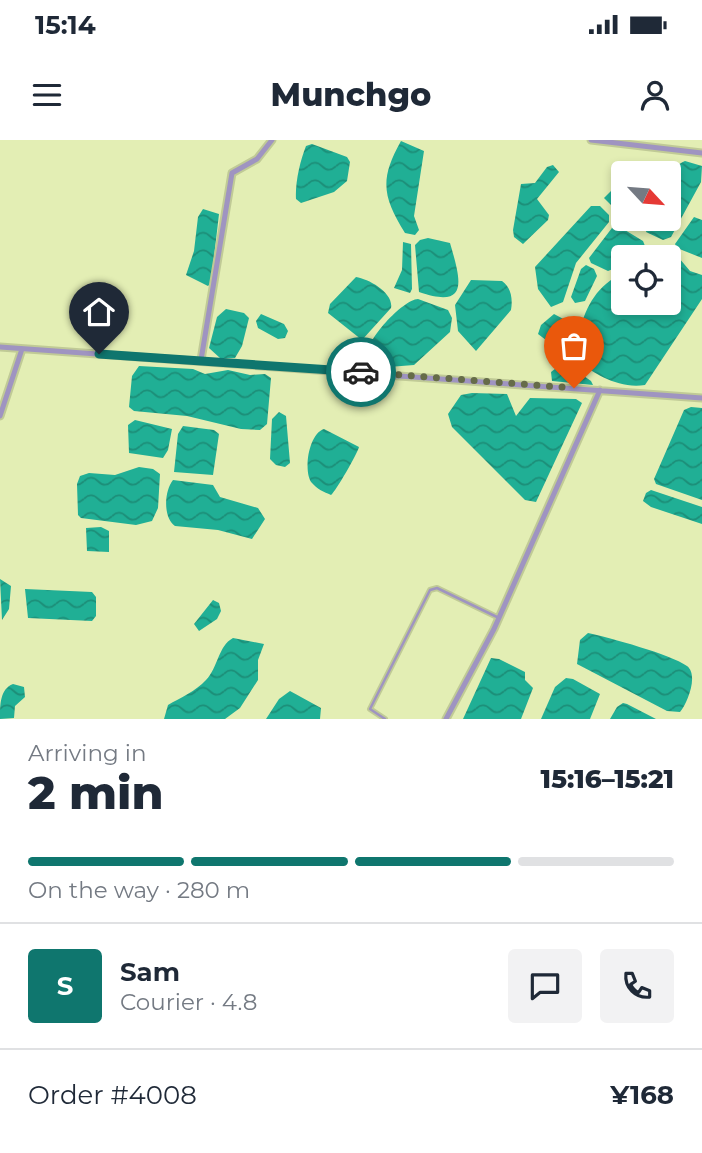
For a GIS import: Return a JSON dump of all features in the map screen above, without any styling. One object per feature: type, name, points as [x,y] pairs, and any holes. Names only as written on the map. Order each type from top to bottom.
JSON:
[{"type":"street","points":[[201,360],[233,173],[257,159],[272,140]]},
{"type":"street","points":[[591,140],[702,153]]},
{"type":"street","points":[[0,347],[702,398]]},
{"type":"street","points":[[0,416],[22,349]]},
{"type":"street","points":[[446,719],[499,618],[600,390]]},
{"type":"lane","points":[[385,719],[370,709],[430,590],[437,588],[499,618]]},
{"type":"water","points":[[401,141],[424,151],[414,216],[419,230],[415,235],[405,233],[392,209],[386,188],[389,167]]},
{"type":"water","points":[[312,144],[347,157],[350,162],[347,181],[334,192],[301,203],[296,199],[298,172],[306,146]]},
{"type":"water","points":[[685,161],[702,166],[701,182],[681,219],[681,163]]},
{"type":"water","points":[[553,165],[559,172],[537,199],[549,215],[548,220],[523,244],[514,237],[513,230],[521,184],[535,183],[547,167]]},
{"type":"water","points":[[611,191],[611,205],[604,198]]},
{"type":"water","points":[[591,206],[600,206],[609,215],[609,222],[576,263],[563,302],[551,307],[538,289],[535,267]]},
{"type":"water","points":[[203,209],[219,214],[211,283],[208,286],[186,275],[194,251],[198,217]]},
{"type":"water","points":[[694,217],[702,220],[702,258],[681,250],[681,245],[675,244]]},
{"type":"water","points":[[611,229],[627,231],[643,241],[645,245],[611,245],[611,270],[608,271],[591,263],[589,258]]},
{"type":"water","points":[[674,231],[671,237],[663,240],[646,232]]},
{"type":"water","points":[[428,238],[450,243],[457,268],[458,287],[454,294],[447,297],[419,292],[415,245]]},
{"type":"water","points":[[403,242],[411,244],[410,293],[394,288],[402,270]]},
{"type":"water","points":[[681,260],[690,271],[702,275],[702,299],[645,385],[616,382],[598,375],[573,358],[574,345],[586,313],[594,297],[611,280],[611,315],[681,315]]},
{"type":"water","points":[[586,265],[594,269],[597,276],[585,301],[575,303],[571,297],[581,269]]},
{"type":"water","points":[[356,277],[380,288],[391,302],[391,308],[362,340],[328,313],[330,304]]},
{"type":"water","points":[[471,280],[502,281],[511,294],[512,302],[511,310],[476,351],[458,331],[455,305]]},
{"type":"water","points":[[418,299],[448,310],[452,318],[450,332],[414,365],[376,368],[366,365],[365,357],[374,337],[402,307]]},
{"type":"water","points":[[226,309],[244,313],[249,318],[242,346],[235,358],[220,358],[209,348],[217,317]]},
{"type":"water","points":[[261,314],[284,324],[288,331],[285,338],[278,339],[258,328],[256,321]]},
{"type":"water","points":[[554,314],[569,322],[572,328],[562,352],[538,334],[541,325]]},
{"type":"water","points":[[564,362],[593,385],[552,381],[551,372]]},
{"type":"water","points":[[139,366],[193,369],[205,374],[228,370],[250,375],[265,374],[271,378],[267,424],[260,430],[241,429],[187,416],[134,411],[129,407],[132,376]]},
{"type":"water","points":[[507,394],[516,416],[530,398],[576,399],[582,403],[536,502],[525,500],[452,427],[448,414],[461,395]]},
{"type":"water","points":[[691,407],[702,408],[702,500],[656,484],[654,479],[684,410]]},
{"type":"water","points":[[279,412],[286,416],[290,463],[285,467],[276,465],[270,459],[272,419]]},
{"type":"water","points":[[135,420],[172,429],[168,450],[163,458],[129,453],[128,425]]},
{"type":"water","points":[[183,426],[214,430],[219,434],[213,475],[174,472],[178,434]]},
{"type":"water","points":[[324,429],[359,447],[331,495],[314,485],[308,471],[314,438]]},
{"type":"water","points":[[139,467],[153,469],[160,474],[158,508],[152,521],[136,525],[81,518],[78,515],[77,484],[80,476],[89,473],[115,475]]},
{"type":"water","points":[[173,480],[213,485],[220,497],[258,508],[265,519],[252,539],[218,530],[175,526],[168,517],[166,504]]},
{"type":"water","points":[[651,490],[702,507],[702,524],[651,507],[643,501],[646,493]]},
{"type":"water","points":[[101,527],[109,531],[109,552],[87,551],[86,528]]},
{"type":"water","points":[[0,579],[11,586],[9,609],[2,620]]},
{"type":"water","points":[[25,589],[92,592],[96,597],[96,616],[92,621],[28,618]]},
{"type":"water","points":[[213,600],[219,603],[221,611],[217,619],[199,631],[194,624]]},
{"type":"water","points":[[588,633],[625,642],[687,666],[692,682],[686,703],[680,712],[667,711],[577,664],[580,640]]},
{"type":"water","points":[[233,638],[264,644],[258,660],[258,680],[240,708],[225,719],[164,719],[168,705],[206,680],[224,646]]},
{"type":"water","points":[[491,658],[499,659],[525,672],[525,680],[533,688],[521,719],[463,719]]},
{"type":"water","points":[[566,678],[600,694],[590,719],[541,719],[555,687]]},
{"type":"water","points":[[13,684],[24,687],[25,697],[15,706],[14,718],[0,719],[3,694]]},
{"type":"water","points":[[290,691],[321,708],[320,719],[266,719],[279,699]]},
{"type":"water","points":[[623,703],[656,719],[610,719],[617,707]]},
{"type":"way so far","points":[[361,372],[574,388]]},
{"type":"route","points":[[99,354],[361,372]]}]
